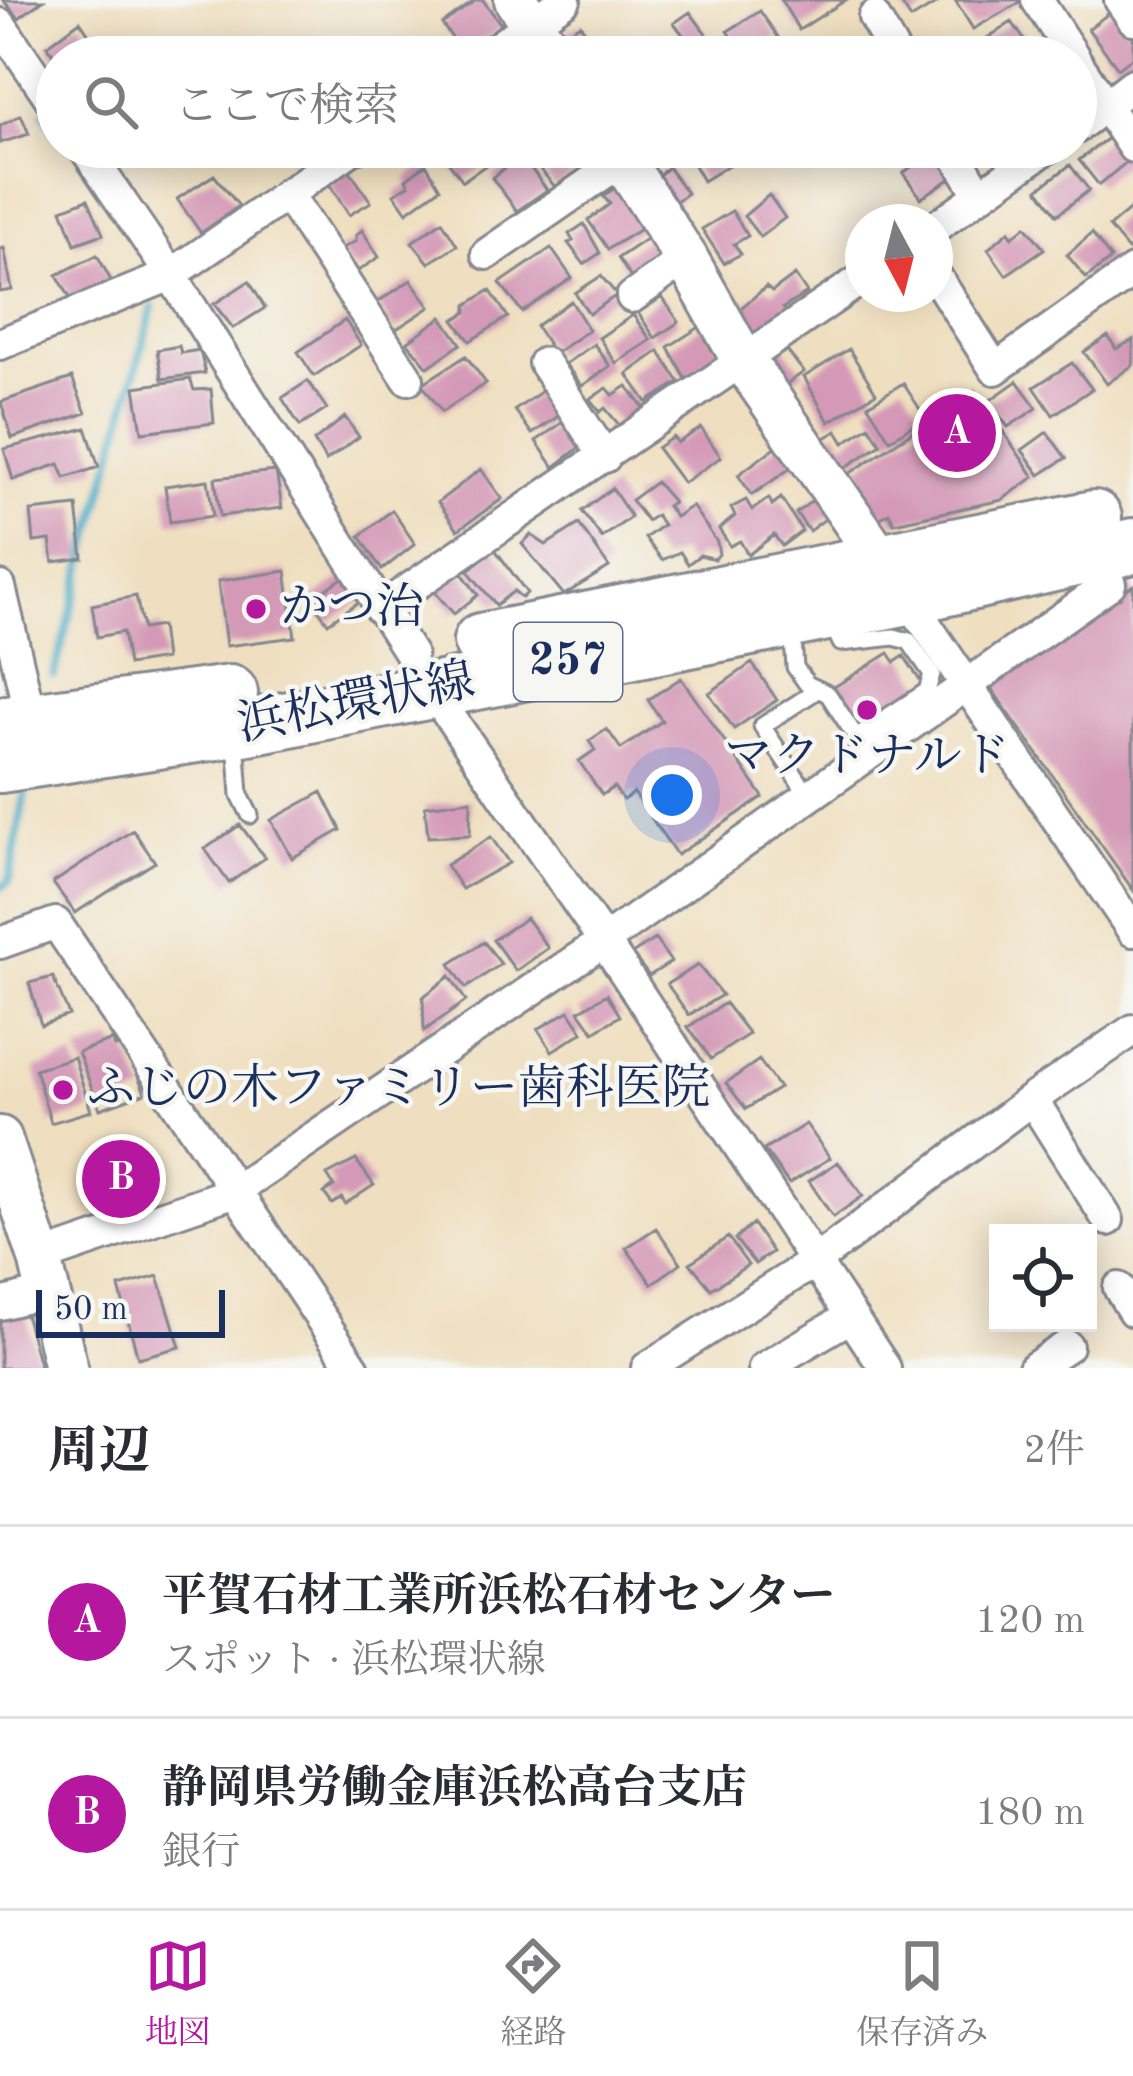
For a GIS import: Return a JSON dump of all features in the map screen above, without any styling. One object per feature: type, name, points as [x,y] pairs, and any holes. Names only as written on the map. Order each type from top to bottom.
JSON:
[{"type":"highway","name":"浜松環状線","points":[[0,765],[249,727],[421,672],[894,578],[1133,511]]},
{"type":"highway","name":"浜松環状線","points":[[15,722],[421,672],[809,615],[894,578],[1121,565]]},
{"type":"street","points":[[1037,0],[1060,36]]},
{"type":"street","points":[[1120,0],[1133,20]]},
{"type":"street","points":[[874,17],[885,36]]},
{"type":"street","points":[[0,24],[36,77]]},
{"type":"street","points":[[1097,114],[1133,84]]},
{"type":"street","points":[[1097,94],[1133,147]]},
{"type":"street","points":[[98,168],[421,672],[885,1368]]},
{"type":"street","points":[[0,344],[171,275],[325,168]]},
{"type":"street","points":[[487,254],[601,168]]},
{"type":"street","points":[[628,168],[686,258],[743,361],[1133,931]]},
{"type":"street","points":[[964,168],[979,194]]},
{"type":"street","points":[[953,214],[1017,168]]},
{"type":"street","points":[[287,194],[408,379]]},
{"type":"street","points":[[632,297],[686,258]]},
{"type":"street","points":[[953,303],[995,369],[1133,272]]},
{"type":"street","points":[[380,609],[845,290]]},
{"type":"street","points":[[544,363],[604,457]]},
{"type":"street","points":[[0,1304],[44,1275],[233,1192],[604,941],[967,684],[1121,565]]},
{"type":"street","points":[[0,586],[15,722]]},
{"type":"street","points":[[0,943],[56,922],[354,1368]]},
{"type":"street","points":[[647,1368],[814,1262],[1032,1099],[1133,1030]]},
{"type":"street","points":[[1032,1099],[1108,1220]]},
{"type":"street","points":[[0,1138],[44,1275],[66,1368]]},
{"type":"street","points":[[764,1368],[850,1317]]},
{"type":"street","points":[[1034,1368],[1067,1346]]},
{"type":"lane","points":[[810,689],[828,694],[856,737],[927,691],[932,674],[909,641],[894,637],[841,643],[809,615],[795,667],[810,689],[862,758]]},
{"type":"lane","points":[[808,795],[761,726],[810,689]]},
{"type":"lane","points":[[237,753],[241,796],[250,815]]},
{"type":"building","points":[[3,0],[43,0],[19,18]]},
{"type":"building","points":[[483,0],[503,27],[489,36],[451,36],[442,24]]},
{"type":"building","points":[[781,0],[846,0],[799,30]]},
{"type":"building","points":[[899,0],[942,0],[911,19]]},
{"type":"building","points":[[955,0],[1024,0],[973,29]]},
{"type":"building","points":[[1113,10],[1133,36],[1133,57],[1118,68],[1088,29]]},
{"type":"building","points":[[760,11],[777,36],[731,36],[728,31]]},
{"type":"building","points":[[690,12],[708,36],[684,36],[674,23]]},
{"type":"building","points":[[80,21],[90,36],[60,36]]},
{"type":"building","points":[[1012,22],[1022,36],[990,36]]},
{"type":"building","points":[[580,24],[589,36],[561,36]]},
{"type":"building","points":[[21,115],[29,134],[0,143],[0,126]]},
{"type":"building","points":[[1113,134],[1129,160],[1099,185],[1085,168],[1097,168],[1097,146]]},
{"type":"building","points":[[428,168],[440,188],[407,212],[394,194],[409,185],[406,179]]},
{"type":"building","points":[[453,168],[482,168],[463,181]]},
{"type":"building","points":[[505,168],[531,168],[547,190],[517,211],[492,178]]},
{"type":"building","points":[[539,168],[580,168],[581,169],[555,187]]},
{"type":"building","points":[[669,168],[687,193],[671,205],[653,180]]},
{"type":"building","points":[[696,168],[724,168],[703,181]]},
{"type":"building","points":[[910,168],[945,168],[953,177],[921,198],[903,173]]},
{"type":"building","points":[[1072,168],[1089,190],[1057,215],[1038,189]]},
{"type":"building","points":[[349,170],[371,202],[349,215],[329,184]]},
{"type":"building","points":[[214,175],[239,206],[201,233],[177,199]]},
{"type":"building","points":[[615,188],[642,228],[608,249],[588,220],[610,204],[603,196]]},
{"type":"building","points":[[769,195],[785,218],[760,237],[744,216]]},
{"type":"building","points":[[88,199],[103,234],[75,244],[62,209]]},
{"type":"building","points":[[1133,207],[1133,246],[1128,250],[1109,227]]},
{"type":"building","points":[[732,211],[748,236],[734,244],[741,254],[724,263],[702,229]]},
{"type":"building","points":[[442,221],[457,245],[429,263],[412,242]]},
{"type":"building","points":[[584,224],[600,253],[584,264],[568,243],[573,241],[569,234]]},
{"type":"building","points":[[1026,226],[1044,249],[1006,275],[988,249],[1009,231],[1012,237]]},
{"type":"building","points":[[362,230],[379,257],[358,271],[338,250],[356,241]]},
{"type":"building","points":[[1092,233],[1111,259],[1086,278],[1067,255]]},
{"type":"building","points":[[649,237],[665,260],[633,281],[618,258]]},
{"type":"building","points":[[4,248],[12,290],[0,292],[0,249]]},
{"type":"building","points":[[551,248],[572,278],[522,312],[500,283]]},
{"type":"building","points":[[97,255],[113,284],[73,303],[57,275]]},
{"type":"building","points":[[795,275],[807,293],[783,308],[788,313],[752,336],[736,312],[766,287],[772,292]]},
{"type":"building","points":[[601,276],[617,295],[589,314],[575,293]]},
{"type":"building","points":[[411,280],[430,307],[395,330],[376,303]]},
{"type":"building","points":[[249,281],[265,308],[233,328],[214,304]]},
{"type":"building","points":[[490,290],[508,317],[470,341],[454,320]]},
{"type":"building","points":[[662,297],[679,322],[655,338],[638,313]]},
{"type":"building","points":[[571,301],[589,330],[554,354],[536,326]]},
{"type":"building","points":[[633,315],[651,340],[616,363],[599,338]]},
{"type":"building","points":[[442,317],[461,344],[428,367],[407,342]]},
{"type":"building","points":[[345,320],[361,345],[314,376],[298,352]]},
{"type":"building","points":[[703,325],[724,356],[686,379],[668,347]]},
{"type":"building","points":[[1108,336],[1116,349],[1133,340],[1133,365],[1107,384],[1084,352]]},
{"type":"building","points":[[779,341],[804,372],[785,385],[762,353]]},
{"type":"building","points":[[594,344],[610,366],[582,386],[565,364]]},
{"type":"building","points":[[179,346],[181,353],[200,350],[205,373],[162,379],[157,350]]},
{"type":"building","points":[[849,349],[876,393],[829,422],[804,377]]},
{"type":"building","points":[[659,351],[679,382],[647,402],[627,374]]},
{"type":"building","points":[[466,356],[486,383],[442,412],[422,384]]},
{"type":"building","points":[[1072,363],[1092,389],[1053,415],[1034,387]]},
{"type":"building","points":[[72,378],[86,413],[12,438],[1,402]]},
{"type":"building","points":[[190,379],[194,390],[211,389],[214,423],[142,432],[135,387]]},
{"type":"building","points":[[308,381],[327,409],[300,426],[282,398]]},
{"type":"building","points":[[1017,381],[1037,408],[1008,427],[989,401]]},
{"type":"building","points":[[903,383],[925,417],[890,440],[868,405]]},
{"type":"building","points":[[627,386],[645,409],[620,426],[590,399],[607,388],[613,395]]},
{"type":"building","points":[[548,387],[566,411],[532,434],[515,410]]},
{"type":"building","points":[[975,390],[1034,477],[1002,500],[894,523],[889,513],[874,522],[846,476]]},
{"type":"building","points":[[345,417],[359,437],[326,461],[314,441]]},
{"type":"building","points":[[566,420],[583,445],[554,467],[536,441]]},
{"type":"building","points":[[869,426],[881,444],[843,469],[823,439],[837,431],[844,443]]},
{"type":"building","points":[[86,428],[99,467],[65,478],[59,464],[13,480],[4,449]]},
{"type":"building","points":[[701,428],[721,457],[683,483],[657,448],[673,437],[677,443]]},
{"type":"building","points":[[1047,432],[1066,458],[1040,475],[1022,450]]},
{"type":"building","points":[[782,442],[798,463],[752,495],[738,475]]},
{"type":"building","points":[[481,469],[502,499],[458,530],[438,502]]},
{"type":"building","points":[[276,471],[282,508],[220,516],[215,478]]},
{"type":"building","points":[[208,480],[213,516],[170,522],[165,486]]},
{"type":"building","points":[[656,482],[673,502],[667,506],[675,517],[692,506],[717,542],[715,559],[700,555],[688,564],[680,552],[662,560],[645,538],[663,525],[656,515],[647,521],[631,500]]},
{"type":"building","points":[[612,488],[631,517],[602,538],[582,511]]},
{"type":"building","points":[[825,491],[839,509],[809,531],[796,513]]},
{"type":"building","points":[[769,498],[772,505],[781,498],[802,531],[782,546],[774,535],[748,555],[740,541],[730,546],[719,529],[735,516],[731,508],[746,500],[752,510]]},
{"type":"building","points":[[77,506],[83,558],[53,562],[50,540],[34,542],[31,511]]},
{"type":"building","points":[[392,510],[415,544],[382,570],[360,536]]},
{"type":"building","points":[[579,524],[609,567],[564,595],[522,544],[531,535],[546,545]]},
{"type":"building","points":[[494,548],[527,593],[522,598],[514,591],[496,605],[468,571]]},
{"type":"building","points":[[459,569],[478,595],[454,614],[433,590]]},
{"type":"building","name":"かつ治","points":[[286,571],[295,637],[226,646],[218,581]]},
{"type":"building","points":[[345,576],[363,599],[328,623],[311,600]]},
{"type":"building","points":[[1133,585],[1133,890],[989,685]]},
{"type":"building","points":[[136,596],[143,629],[161,626],[165,659],[128,665],[123,632],[97,637],[92,605]]},
{"type":"building","name":"マクドナルド","points":[[889,653],[895,662],[904,656],[925,688],[857,731],[831,689]]},
{"type":"building","points":[[752,663],[777,700],[734,729],[709,693]]},
{"type":"building","points":[[681,678],[763,797],[677,855],[634,793],[623,800],[614,787],[602,795],[579,761],[595,750],[589,741],[607,729],[621,749],[662,721],[648,700]]},
{"type":"building","points":[[322,792],[341,830],[292,858],[271,820]]},
{"type":"building","points":[[471,800],[470,835],[428,837],[425,806]]},
{"type":"building","points":[[240,825],[265,858],[229,883],[205,849]]},
{"type":"building","points":[[133,830],[155,862],[75,913],[53,883]]},
{"type":"building","points":[[491,837],[509,863],[462,889],[446,865]]},
{"type":"building","points":[[526,918],[548,948],[516,971],[493,940]]},
{"type":"building","points":[[655,939],[671,962],[649,976],[632,954]]},
{"type":"building","points":[[484,942],[501,964],[466,988],[450,964]]},
{"type":"building","points":[[698,965],[722,995],[689,1015],[667,984]]},
{"type":"building","points":[[450,976],[466,1001],[424,1031],[423,997]]},
{"type":"building","points":[[53,977],[69,1015],[41,1025],[29,983]]},
{"type":"building","points":[[607,994],[620,1016],[594,1032],[579,1011]]},
{"type":"building","points":[[725,1003],[749,1034],[711,1059],[688,1027]]},
{"type":"building","points":[[569,1011],[583,1032],[552,1051],[538,1029]]},
{"type":"building","points":[[113,1040],[115,1047],[125,1045],[145,1093],[100,1109],[78,1052]]},
{"type":"building","name":"ふじの木ファミリー歯科医院","points":[[74,1057],[91,1111],[51,1123],[35,1069]]},
{"type":"building","points":[[759,1060],[779,1088],[746,1109],[726,1083]]},
{"type":"building","points":[[806,1124],[830,1158],[789,1184],[764,1150]]},
{"type":"building","points":[[356,1160],[374,1185],[345,1204],[342,1198],[332,1204],[324,1193],[334,1186],[327,1175]]},
{"type":"building","points":[[838,1162],[863,1196],[833,1217],[809,1181]]},
{"type":"building","points":[[753,1224],[772,1252],[755,1264],[735,1239]]},
{"type":"building","points":[[656,1228],[681,1263],[652,1284],[626,1248]]},
{"type":"building","points":[[728,1237],[748,1265],[711,1289],[690,1263]]},
{"type":"building","points":[[158,1276],[180,1347],[138,1358],[119,1287]]},
{"type":"building","points":[[25,1313],[40,1368],[0,1368],[0,1319]]},
{"type":"waterway","points":[[54,675],[153,307]]},
{"type":"waterway","points":[[0,888],[9,882],[25,794]]},
{"type":"place","name":"平賀石材工業所浜松石材センター","points":[[957,433]]},
{"type":"place","name":"かつ治","points":[[256,609]]},
{"type":"place","name":"マクドナルド","points":[[867,710]]},
{"type":"place","name":"ふじの木ファミリー歯科医院","points":[[63,1090]]},
{"type":"place","name":"静岡県労働金庫浜松高台支店","points":[[121,1179]]}]
